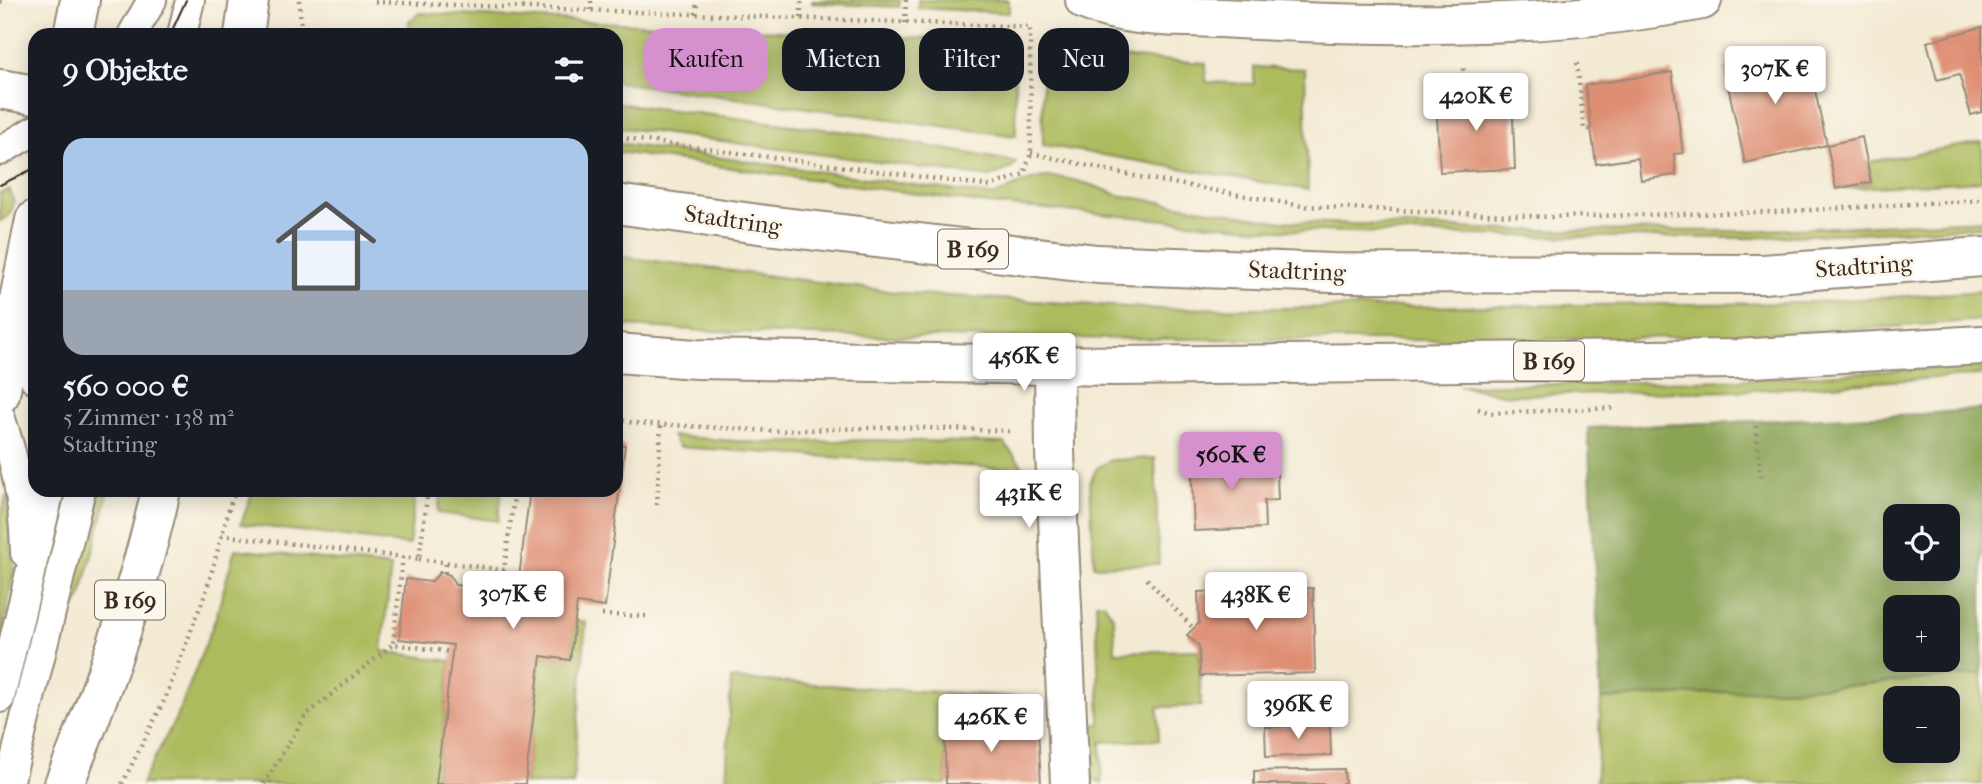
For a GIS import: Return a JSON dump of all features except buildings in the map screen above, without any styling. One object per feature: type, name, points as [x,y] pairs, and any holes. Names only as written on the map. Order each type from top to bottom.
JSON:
[{"type":"main road","points":[[74,28],[80,0]]},
{"type":"main road","points":[[245,28],[249,0]]},
{"type":"main road","points":[[1086,0],[1102,8],[1158,15],[1285,11],[1400,24],[1564,19],[1702,0]]},
{"type":"main road","points":[[0,89],[28,94]]},
{"type":"main road","name":"Stadtring","points":[[623,205],[766,225],[1097,264],[1304,272],[1763,274],[1982,257]]},
{"type":"main road","points":[[0,394],[13,307],[28,248]]},
{"type":"main road","name":"B 169","points":[[1054,364],[1116,366],[1737,359],[1982,345]]},
{"type":"main road","points":[[623,354],[710,359],[1054,364],[1054,433],[1070,784]]},
{"type":"main road","name":"B 169","points":[[64,784],[95,709],[153,529],[160,497]]},
{"type":"lane","points":[[136,28],[152,0]]},
{"type":"lane","points":[[154,28],[160,0]]},
{"type":"lane","points":[[184,28],[190,0]]},
{"type":"lane","points":[[0,151],[28,135]]},
{"type":"lane","points":[[13,307],[28,357]]},
{"type":"lane","points":[[0,416],[15,459],[24,513],[25,567],[18,622]]},
{"type":"lane","points":[[0,698],[48,497]]},
{"type":"lane","points":[[53,599],[61,553],[61,497]]},
{"type":"lane","points":[[9,784],[79,497]]},
{"type":"path","points":[[0,2],[5,0]]},
{"type":"path","points":[[299,0],[301,28]]},
{"type":"path","points":[[591,0],[591,10]]},
{"type":"path","points":[[696,14],[697,0]]},
{"type":"path","points":[[801,0],[801,18]]},
{"type":"path","points":[[905,23],[906,0]]},
{"type":"path","points":[[375,2],[506,3],[591,10],[1030,27],[1031,153],[1024,174],[990,186],[623,138]]},
{"type":"path","points":[[1577,63],[1584,129],[1591,129]]},
{"type":"path","points":[[1448,97],[1447,88],[1464,75],[1463,68]]},
{"type":"path","points":[[1031,153],[1139,177],[1302,206],[1552,217],[1775,212],[1982,200]]},
{"type":"path","points":[[657,505],[662,424]]},
{"type":"path","points":[[1756,426],[1761,479]]},
{"type":"path","points":[[122,784],[165,699],[206,589],[235,497]]},
{"type":"path","points":[[419,559],[427,497]]},
{"type":"path","points":[[221,535],[504,570],[514,497]]},
{"type":"path","points":[[264,784],[306,715],[393,645],[402,557]]},
{"type":"path","points":[[445,573],[446,562]]},
{"type":"path","points":[[1254,575],[1254,591]]},
{"type":"path","points":[[1147,579],[1193,628]]},
{"type":"path","points":[[602,615],[649,615]]},
{"type":"path","points":[[393,645],[452,652]]},
{"type":"green space","points":[[812,0],[900,0],[899,7],[812,3]]},
{"type":"green space","points":[[918,0],[1009,0],[1009,13],[918,8]]},
{"type":"green space","points":[[421,13],[718,28],[644,28],[644,86],[623,83],[623,28],[409,28],[409,21]]},
{"type":"green space","points":[[768,31],[782,31],[782,91],[905,91],[905,37],[919,38],[919,91],[1015,91],[1016,136],[683,91],[768,91]]},
{"type":"green space","points":[[1129,58],[1206,63],[1206,82],[1254,84],[1254,67],[1305,69],[1308,190],[1043,145],[1042,91],[1129,91]]},
{"type":"green space","points":[[623,104],[856,133],[1016,162],[1012,168],[990,177],[623,128]]},
{"type":"green space","points":[[1982,142],[1982,181],[1836,189],[1871,182],[1867,162]]},
{"type":"green space","points":[[623,144],[993,196],[1035,179],[1058,177],[1118,195],[1277,221],[1506,230],[1746,231],[1982,220],[1982,227],[1746,238],[1507,236],[1277,230],[988,204],[623,153]]},
{"type":"green space","points":[[10,190],[14,203],[9,216],[0,221],[0,193]]},
{"type":"green space","points":[[623,257],[903,293],[1159,309],[1800,303],[1982,291],[1982,320],[1884,328],[1687,337],[1390,340],[976,338],[688,330],[623,325]]},
{"type":"green space","points":[[1982,365],[1982,375],[1739,391],[1509,395],[1458,386],[1738,380]]},
{"type":"green space","points":[[1982,409],[1982,674],[1855,685],[1601,699],[1588,428],[1923,414]]},
{"type":"green space","points":[[672,436],[761,443],[871,440],[1004,443],[1026,470],[679,447]]},
{"type":"green space","points":[[1155,458],[1159,564],[1094,566],[1090,482],[1097,468],[1111,460]]},
{"type":"green space","points":[[6,495],[14,569],[1,644],[0,521]]},
{"type":"green space","points":[[84,497],[107,497],[81,597],[46,654]]},
{"type":"green space","points":[[251,497],[415,497],[409,545],[241,524]]},
{"type":"green space","points":[[440,497],[501,497],[498,521],[438,513]]},
{"type":"green space","points":[[235,549],[391,567],[382,651],[451,661],[436,784],[141,784],[179,712],[216,617]]},
{"type":"green space","points":[[1096,603],[1104,603],[1114,618],[1115,652],[1199,650],[1201,706],[1158,707],[1159,740],[1101,742],[1102,784],[1087,774],[1085,726],[1100,724]]},
{"type":"green space","points":[[575,620],[586,622],[573,784],[525,784],[541,656],[570,659]]},
{"type":"green space","points":[[1982,674],[1982,784],[1596,784],[1601,699],[1855,685]]},
{"type":"green space","points":[[731,679],[1035,698],[1038,727],[944,719],[946,784],[726,784]]},
{"type":"tram line","points":[[173,28],[186,0]]},
{"type":"tram line","points":[[0,185],[28,171]]}]
